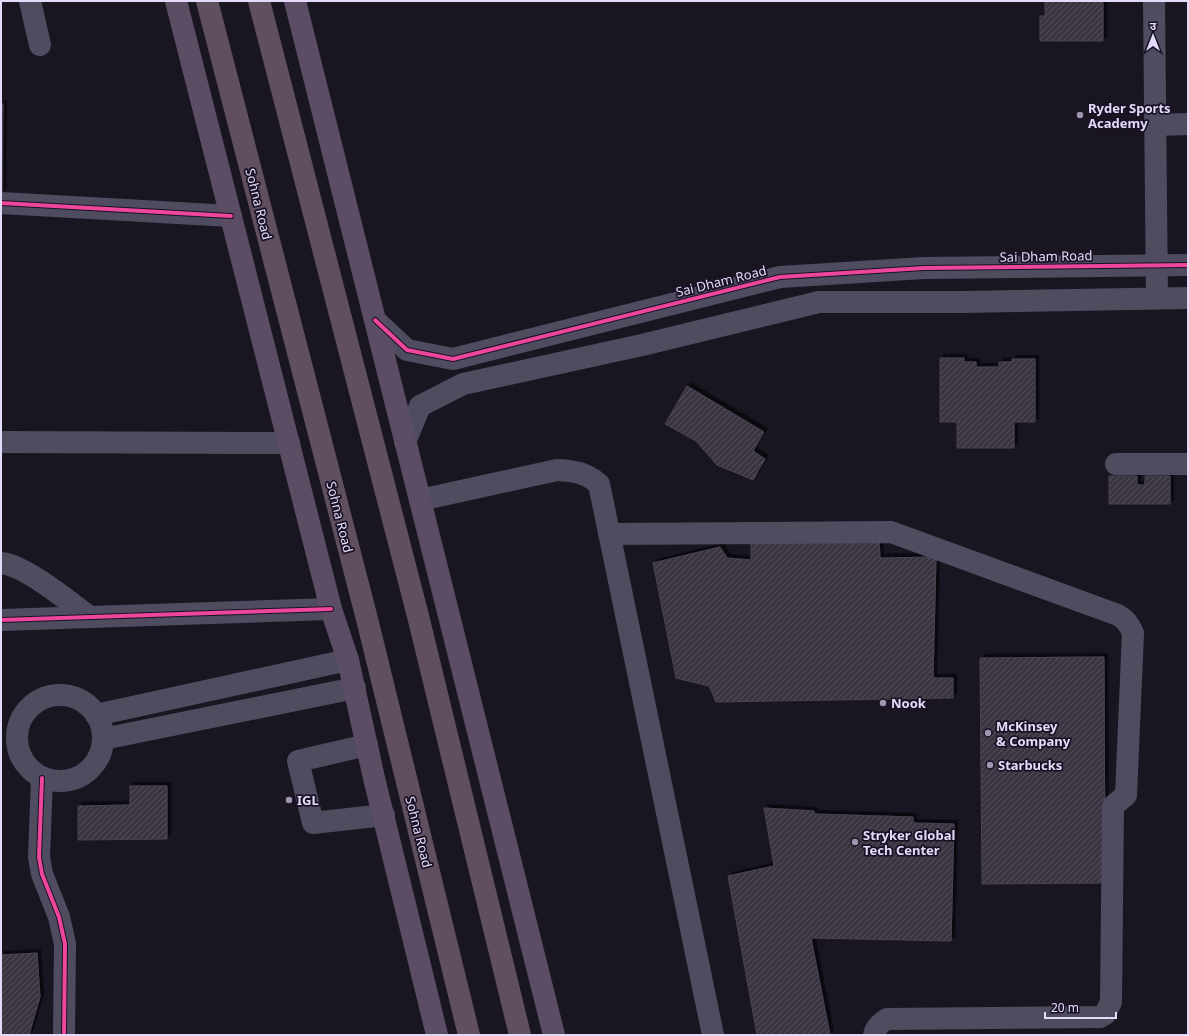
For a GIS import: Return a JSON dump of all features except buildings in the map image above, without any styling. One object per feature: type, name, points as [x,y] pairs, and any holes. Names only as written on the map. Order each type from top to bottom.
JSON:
[{"type":"highway","name":"Sohna Road","points":[[207,1],[365,612],[469,1035]]},
{"type":"highway","points":[[259,1],[418,616],[520,1035]]},
{"type":"main road","points":[[176,1],[331,609],[348,660],[436,1035]]},
{"type":"main road","points":[[295,1],[554,1035]]},
{"type":"street","points":[[30,1],[40,45]]},
{"type":"street","points":[[1154,1],[1158,265],[1157,298]]},
{"type":"street","points":[[1155,125],[1188,124]]},
{"type":"street","points":[[1,203],[231,216]]},
{"type":"street","name":"Sai Dham Road","points":[[375,320],[407,350],[453,359],[780,277],[924,268],[1188,265]]},
{"type":"street","points":[[405,442],[420,406],[462,384],[642,345],[819,302],[963,302],[1188,298]]},
{"type":"street","points":[[634,313],[642,345]]},
{"type":"street","points":[[1,442],[289,443]]},
{"type":"street","points":[[1116,464],[1188,464]]},
{"type":"street","points":[[420,500],[557,470],[579,472],[590,476],[599,484],[713,1035]]},
{"type":"street","points":[[609,534],[891,532],[1118,615],[1127,621],[1130,626],[1133,633],[1126,795],[1113,806],[1111,1002],[1105,1014],[1100,1017],[887,1019],[876,1029],[874,1035]]},
{"type":"street","points":[[1,563],[10,564],[27,574],[90,617]]},
{"type":"street","points":[[1,620],[331,609]]},
{"type":"street","points":[[96,715],[348,660]]},
{"type":"street","points":[[103,739],[355,688]]},
{"type":"street","points":[[62,695],[76,698],[87,705],[96,715],[101,727],[103,739],[100,753],[93,765],[83,774],[70,780],[56,781],[42,778],[9,750],[20,722],[27,710],[37,702],[49,696],[62,695]]},
{"type":"street","points":[[367,745],[298,761],[314,823],[384,815]]},
{"type":"street","points":[[42,778],[39,857],[42,874],[59,917],[65,944],[64,1035]]},
{"type":"cycle path","points":[[1,203],[231,216]]},
{"type":"cycle path","points":[[375,320],[407,350],[453,359],[780,277],[924,268],[1188,265]]},
{"type":"cycle path","points":[[1,620],[331,609]]},
{"type":"cycle path","points":[[42,778],[39,857],[42,874],[59,917],[65,944],[64,1035]]},
{"type":"place","name":"Ryder Sports Academy","points":[[1080,115]]},
{"type":"place","name":"Nook","points":[[883,703]]},
{"type":"place","name":"McKinsey & Company","points":[[988,733]]},
{"type":"place","name":"Starbucks","points":[[990,765]]},
{"type":"place","name":"IGL","points":[[289,800]]},
{"type":"place","name":"Stryker Global Tech Center","points":[[855,842]]}]
